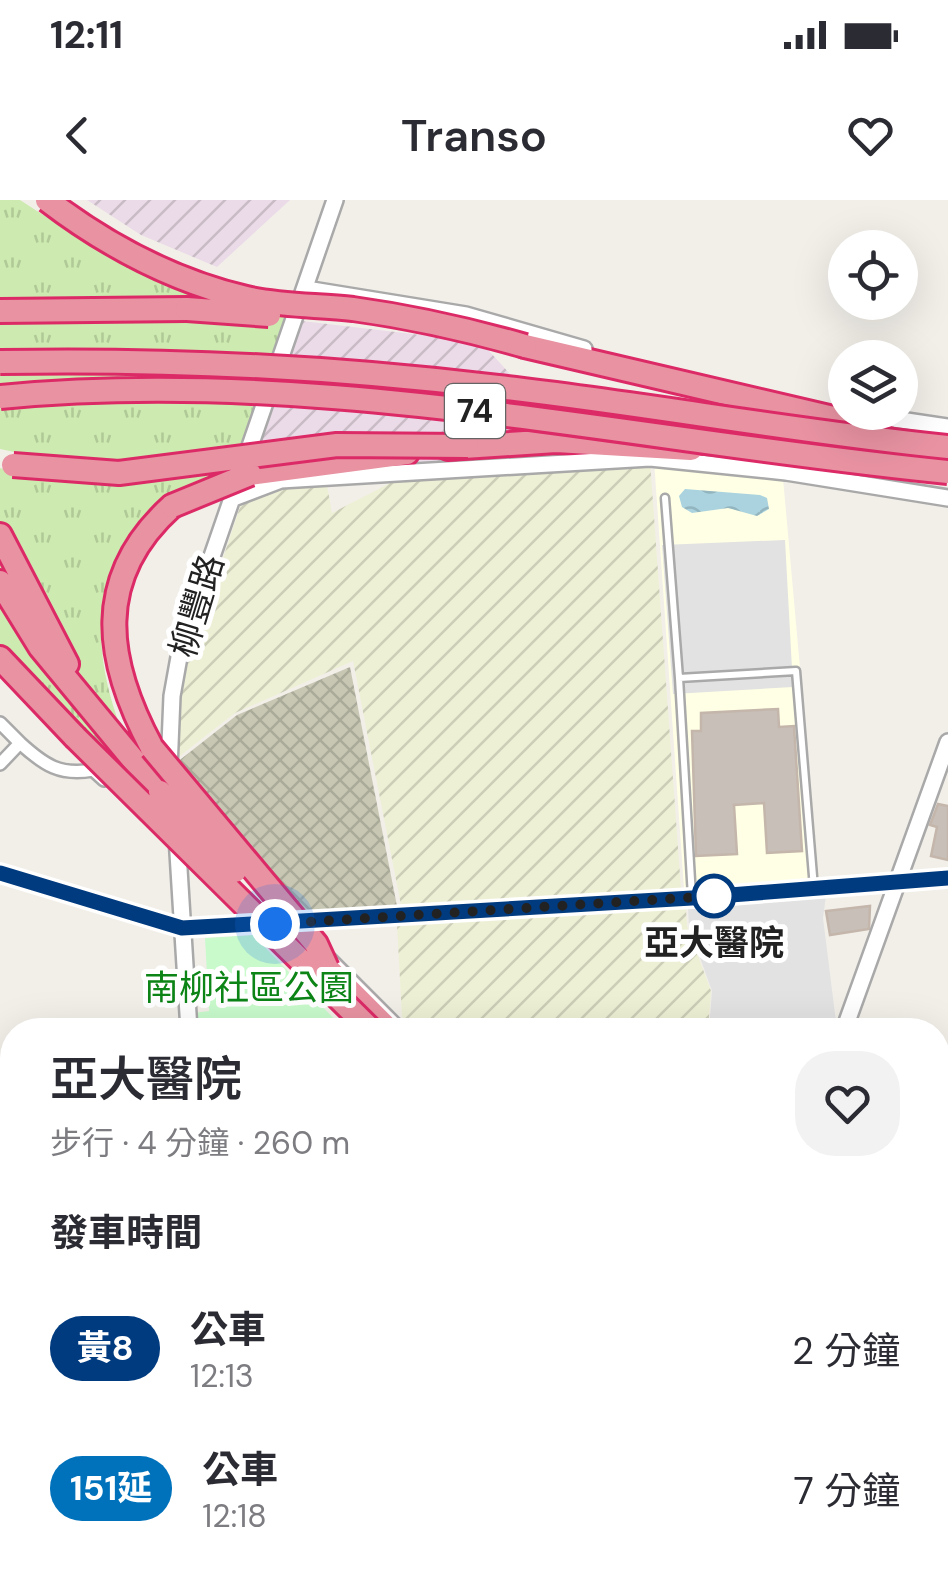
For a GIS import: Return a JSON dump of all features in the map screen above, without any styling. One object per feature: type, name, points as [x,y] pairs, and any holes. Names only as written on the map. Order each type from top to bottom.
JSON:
[{"type":"highway","points":[[47,200],[109,242],[208,287],[249,299],[355,310],[461,328],[844,423],[948,437]]},
{"type":"highway","points":[[0,311],[224,312],[407,326],[526,346]]},
{"type":"highway","name":"74","points":[[0,362],[121,360],[340,371],[542,392],[824,435],[948,447]]},
{"type":"highway","name":"74","points":[[0,397],[121,389],[378,399],[948,474]]},
{"type":"highway","points":[[7,463],[119,473],[337,446],[616,444],[774,455],[948,474]]},
{"type":"highway","points":[[327,968],[316,944],[173,778],[134,715],[121,682],[114,637],[120,580],[140,539],[156,520],[172,506],[224,481],[282,469],[468,446]]},
{"type":"highway","points":[[0,536],[95,715]]},
{"type":"highway","points":[[0,582],[40,647],[160,792],[376,1018]]},
{"type":"highway","points":[[0,658],[360,1018]]},
{"type":"highway","points":[[0,674],[75,737]]},
{"type":"street","name":"柳豐路","points":[[188,1018],[178,846],[167,749],[181,646],[335,200]]},
{"type":"street","points":[[306,289],[466,315],[771,400],[828,409]]},
{"type":"street","points":[[918,422],[948,427]]},
{"type":"street","points":[[231,499],[280,480],[650,458],[786,472],[948,498]]},
{"type":"street","points":[[0,722],[43,765],[70,774],[94,770],[178,846]]},
{"type":"street","points":[[849,1018],[948,742]]},
{"type":"street","points":[[0,764],[20,743]]},
{"type":"street","points":[[0,873],[182,928],[692,898],[948,878]]},
{"type":"lane","points":[[664,498],[692,898]]},
{"type":"lane","points":[[678,678],[796,671],[814,888]]},
{"type":"lane","points":[[170,778],[298,923],[393,1018]]},
{"type":"lane","points":[[178,846],[345,1018]]},
{"type":"shaded area","points":[[87,200],[290,200],[217,267],[141,235]]},
{"type":"shaded area","points":[[302,321],[481,342],[589,461],[245,488]]},
{"type":"shaded area","points":[[654,460],[783,478],[819,880],[684,889]]},
{"type":"shaded area","points":[[650,461],[681,889],[401,905],[353,661],[235,713],[176,759],[181,684],[241,504],[284,485],[326,479],[332,513],[400,478]]},
{"type":"shaded area","points":[[785,540],[793,687],[673,694],[662,545]]},
{"type":"shaded area","points":[[350,667],[397,906],[299,916],[176,763],[237,715]]},
{"type":"shaded area","points":[[826,895],[823,918],[836,1018],[710,1018],[712,991],[689,927],[688,908]]},
{"type":"shaded area","points":[[686,909],[687,926],[711,991],[709,1018],[403,1018],[397,925]]},
{"type":"green space","points":[[0,200],[20,200],[110,258],[168,287],[208,299],[292,309],[235,471],[155,507],[131,532],[110,573],[101,640],[105,672],[124,736],[163,829],[66,713],[0,645],[0,468],[16,473],[48,459],[0,449]]},
{"type":"green space","name":"南柳社區公園","points":[[253,935],[333,1018],[195,1018],[194,1013],[209,1011],[205,938]]},
{"type":"water","points":[[685,489],[760,495],[767,498],[769,509],[757,516],[728,508],[692,513],[682,507],[679,496]]},
{"type":"building","points":[[778,709],[779,727],[794,726],[802,851],[767,853],[764,803],[734,805],[737,854],[696,856],[692,731],[701,731],[701,713]]},
{"type":"building","points":[[938,804],[948,806],[948,860],[931,856],[937,827],[930,825]]},
{"type":"building","points":[[870,906],[869,929],[830,935],[826,911]]},
{"type":"bus line","name":"黃8","points":[[0,873],[182,928],[692,898],[948,878]]},
{"type":"place","name":"亞大醫院","points":[[714,896]]},
{"type":"route","points":[[275,924],[714,896]]}]
